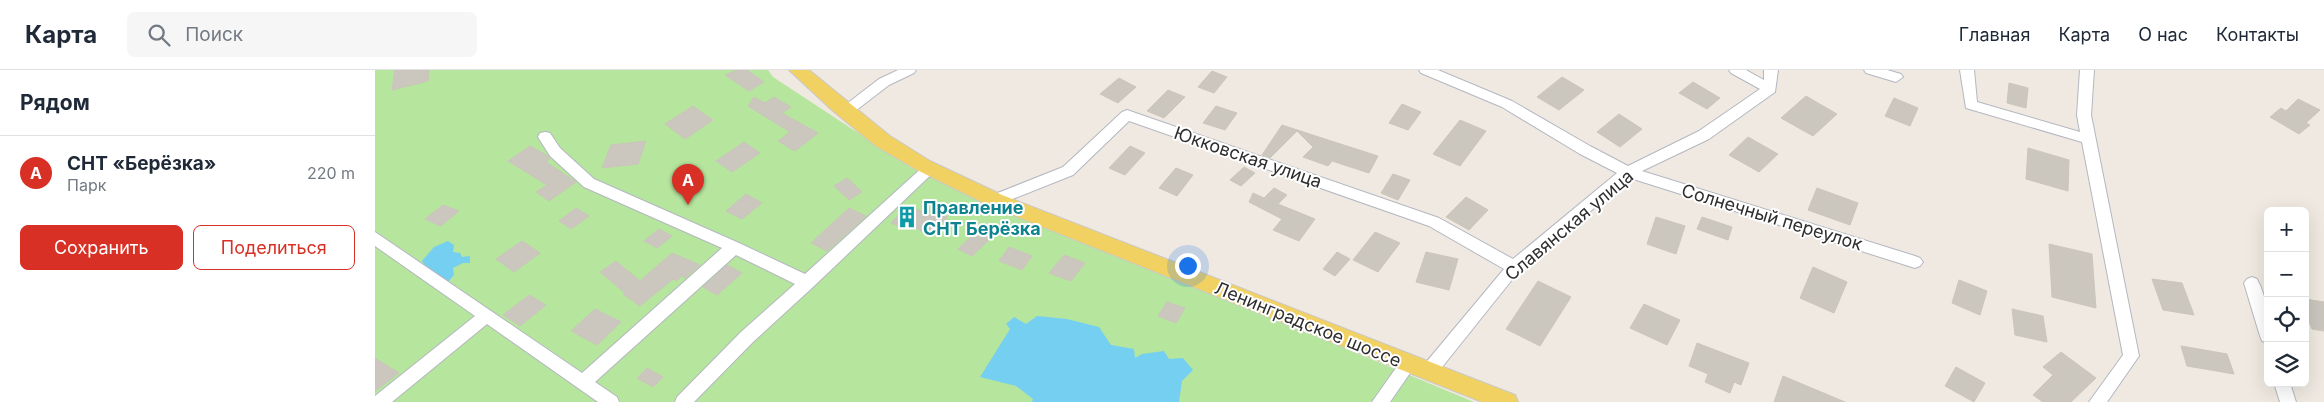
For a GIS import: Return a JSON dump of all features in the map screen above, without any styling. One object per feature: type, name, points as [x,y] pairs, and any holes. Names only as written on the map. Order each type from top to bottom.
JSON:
[{"type":"main road","name":"Ленинградское шоссе","points":[[798,70],[845,112],[884,141],[929,169],[995,200],[1507,402]]},
{"type":"street","points":[[845,112],[884,82],[909,70]]},
{"type":"street","name":"Солнечный переулок","points":[[1427,70],[1507,104],[1585,150],[1628,172],[1915,262]]},
{"type":"street","points":[[1736,70],[1770,89],[1771,70]]},
{"type":"street","points":[[1871,70],[1896,77]]},
{"type":"street","points":[[1967,70],[1971,104],[2089,139]]},
{"type":"street","points":[[2087,70],[2084,115],[2131,356],[2097,402]]},
{"type":"street","name":"Славянская улица","points":[[1429,371],[1514,268],[1628,172],[1705,135],[1770,89]]},
{"type":"street","name":"Юкковская улица","points":[[995,200],[1068,171],[1127,115],[1434,222],[1514,268]]},
{"type":"street","points":[[545,137],[555,152],[589,183],[734,247],[808,283]]},
{"type":"street","points":[[683,402],[747,337],[808,283],[929,169]]},
{"type":"street","points":[[375,238],[611,402]]},
{"type":"street","points":[[582,383],[734,247]]},
{"type":"street","points":[[2252,283],[2264,323]]},
{"type":"street","points":[[380,402],[486,316]]},
{"type":"street","points":[[1380,402],[1409,364]]},
{"type":"street","points":[[2283,387],[2288,402]]},
{"type":"green space","points":[[375,70],[768,70],[773,77],[910,167],[1474,402],[375,402]]},
{"type":"water","points":[[448,241],[454,245],[453,252],[460,253],[462,257],[470,256],[470,263],[463,263],[453,268],[454,275],[448,282],[430,274],[422,261],[434,247]]},
{"type":"water","points":[[1037,316],[1067,319],[1099,327],[1111,345],[1134,349],[1135,358],[1142,354],[1164,351],[1169,359],[1183,358],[1193,370],[1182,381],[1179,402],[1032,402],[1033,399],[1016,386],[980,377],[1010,329],[1006,324],[1014,317],[1026,324]]},
{"type":"building","points":[[395,70],[429,70],[428,81],[392,90]]},
{"type":"building","points":[[737,70],[747,70],[764,82],[749,91],[725,75]]},
{"type":"building","points":[[1212,71],[1227,77],[1214,93],[1198,87]]},
{"type":"building","points":[[1562,77],[1584,90],[1559,110],[1537,97]]},
{"type":"building","points":[[1119,78],[1136,87],[1118,103],[1100,94]]},
{"type":"building","points":[[1693,82],[1720,98],[1707,109],[1679,93]]},
{"type":"building","points":[[2009,83],[2028,88],[2026,108],[2007,103]]},
{"type":"building","points":[[1168,90],[1185,97],[1164,118],[1147,111]]},
{"type":"building","points":[[1806,96],[1837,114],[1813,136],[1781,118]]},
{"type":"building","points":[[754,97],[765,103],[774,97],[791,107],[782,113],[818,133],[795,151],[778,141],[790,132],[748,106]]},
{"type":"building","points":[[1894,98],[1918,108],[1910,126],[1885,116]]},
{"type":"building","points":[[2298,99],[2320,110],[2306,123],[2310,125],[2299,134],[2270,117],[2281,108],[2286,111]]},
{"type":"building","points":[[1402,104],[1421,112],[1408,130],[1389,123]]},
{"type":"building","points":[[693,106],[713,120],[685,139],[665,124]]},
{"type":"building","points":[[1216,106],[1237,113],[1225,130],[1203,123]]},
{"type":"building","points":[[1619,114],[1642,129],[1620,147],[1597,132]]},
{"type":"building","points":[[1460,120],[1486,131],[1460,166],[1433,154]]},
{"type":"building","points":[[1282,125],[1378,156],[1369,173],[1332,161],[1328,166],[1303,157],[1313,147],[1297,131],[1270,158],[1262,155]]},
{"type":"building","points":[[1748,137],[1778,154],[1759,172],[1729,155]]},
{"type":"building","points":[[646,141],[638,164],[602,168],[611,145]]},
{"type":"building","points":[[744,142],[760,153],[732,172],[716,161]]},
{"type":"building","points":[[530,146],[548,156],[550,159],[546,162],[576,182],[549,201],[536,192],[547,185],[508,161]]},
{"type":"building","points":[[1130,146],[1145,153],[1125,175],[1109,168]]},
{"type":"building","points":[[2028,148],[2069,160],[2068,191],[2026,179]]},
{"type":"building","points":[[1244,167],[1255,173],[1241,186],[1230,180]]},
{"type":"building","points":[[1176,168],[1193,175],[1177,196],[1159,188]]},
{"type":"building","points":[[1393,174],[1410,180],[1398,200],[1381,193]]},
{"type":"building","points":[[847,178],[862,192],[849,200],[834,186]]},
{"type":"building","points":[[1274,188],[1287,195],[1278,204],[1315,219],[1299,241],[1273,230],[1282,219],[1249,202],[1253,193],[1264,198]]},
{"type":"building","points":[[1817,188],[1858,203],[1850,225],[1808,210]]},
{"type":"building","points":[[746,194],[762,203],[742,219],[726,211]]},
{"type":"building","points":[[1466,197],[1488,210],[1469,230],[1446,217]]},
{"type":"building","points":[[443,205],[459,211],[441,226],[425,219]]},
{"type":"building","points":[[907,206],[932,215],[937,211],[948,217],[929,235],[910,225],[907,229],[891,223]]},
{"type":"building","points":[[576,208],[589,216],[571,229],[559,221]]},
{"type":"building","points":[[849,208],[866,216],[827,251],[811,243]]},
{"type":"building","points":[[1656,217],[1685,226],[1676,254],[1647,244]]},
{"type":"building","points":[[1702,217],[1732,227],[1728,240],[1697,229]]},
{"type":"building","points":[[659,229],[672,236],[657,248],[644,241]]},
{"type":"building","points":[[977,231],[990,239],[972,256],[958,249]]},
{"type":"building","points":[[1375,232],[1400,243],[1378,272],[1353,260]]},
{"type":"building","points":[[522,241],[540,253],[514,272],[496,259]]},
{"type":"building","points":[[2049,244],[2092,254],[2096,308],[2052,297]]},
{"type":"building","points":[[1009,247],[1032,256],[1022,270],[999,261]]},
{"type":"building","points":[[1337,252],[1350,259],[1335,276],[1323,269]]},
{"type":"building","points":[[1426,252],[1458,259],[1449,290],[1416,282]]},
{"type":"building","points":[[672,253],[700,265],[685,278],[681,276],[677,281],[673,279],[640,306],[623,294],[625,293],[600,272],[616,261],[640,281]]},
{"type":"building","points":[[1064,255],[1085,263],[1071,281],[1049,273]]},
{"type":"building","points":[[727,265],[742,273],[717,295],[703,287]]},
{"type":"building","points":[[1813,267],[1847,282],[1834,313],[1800,298]]},
{"type":"building","points":[[2152,279],[2182,283],[2194,315],[2163,310]]},
{"type":"building","points":[[1959,280],[1987,291],[1980,315],[1952,303]]},
{"type":"building","points":[[1538,281],[1571,297],[1540,346],[1506,329]]},
{"type":"building","points":[[529,295],[546,305],[520,326],[503,315]]},
{"type":"building","points":[[2309,300],[2324,302],[2324,331],[2312,329],[2309,322]]},
{"type":"building","points":[[1167,302],[1185,308],[1176,323],[1158,316]]},
{"type":"building","points":[[1644,304],[1680,320],[1667,345],[1630,328]]},
{"type":"building","points":[[595,309],[621,322],[597,345],[571,331]]},
{"type":"building","points":[[2012,309],[2043,316],[2047,342],[2015,335]]},
{"type":"building","points":[[1697,343],[1749,363],[1741,385],[1734,382],[1730,393],[1705,382],[1708,374],[1689,366]]},
{"type":"building","points":[[2181,346],[2227,354],[2234,374],[2187,366]]},
{"type":"building","points":[[2061,352],[2096,378],[2071,402],[2043,402],[2033,395],[2053,375],[2043,367]]},
{"type":"building","points":[[375,358],[399,373],[375,391]]},
{"type":"building","points":[[1956,367],[1985,383],[1974,402],[1945,386]]},
{"type":"building","points":[[647,368],[663,377],[653,387],[637,378]]},
{"type":"building","points":[[1783,376],[1845,402],[1774,402]]},
{"type":"place","name":"СНТ «Берёзка»","points":[[688,205]]},
{"type":"place","name":"Правление СНТ Берёзка","points":[[907,217]]}]
